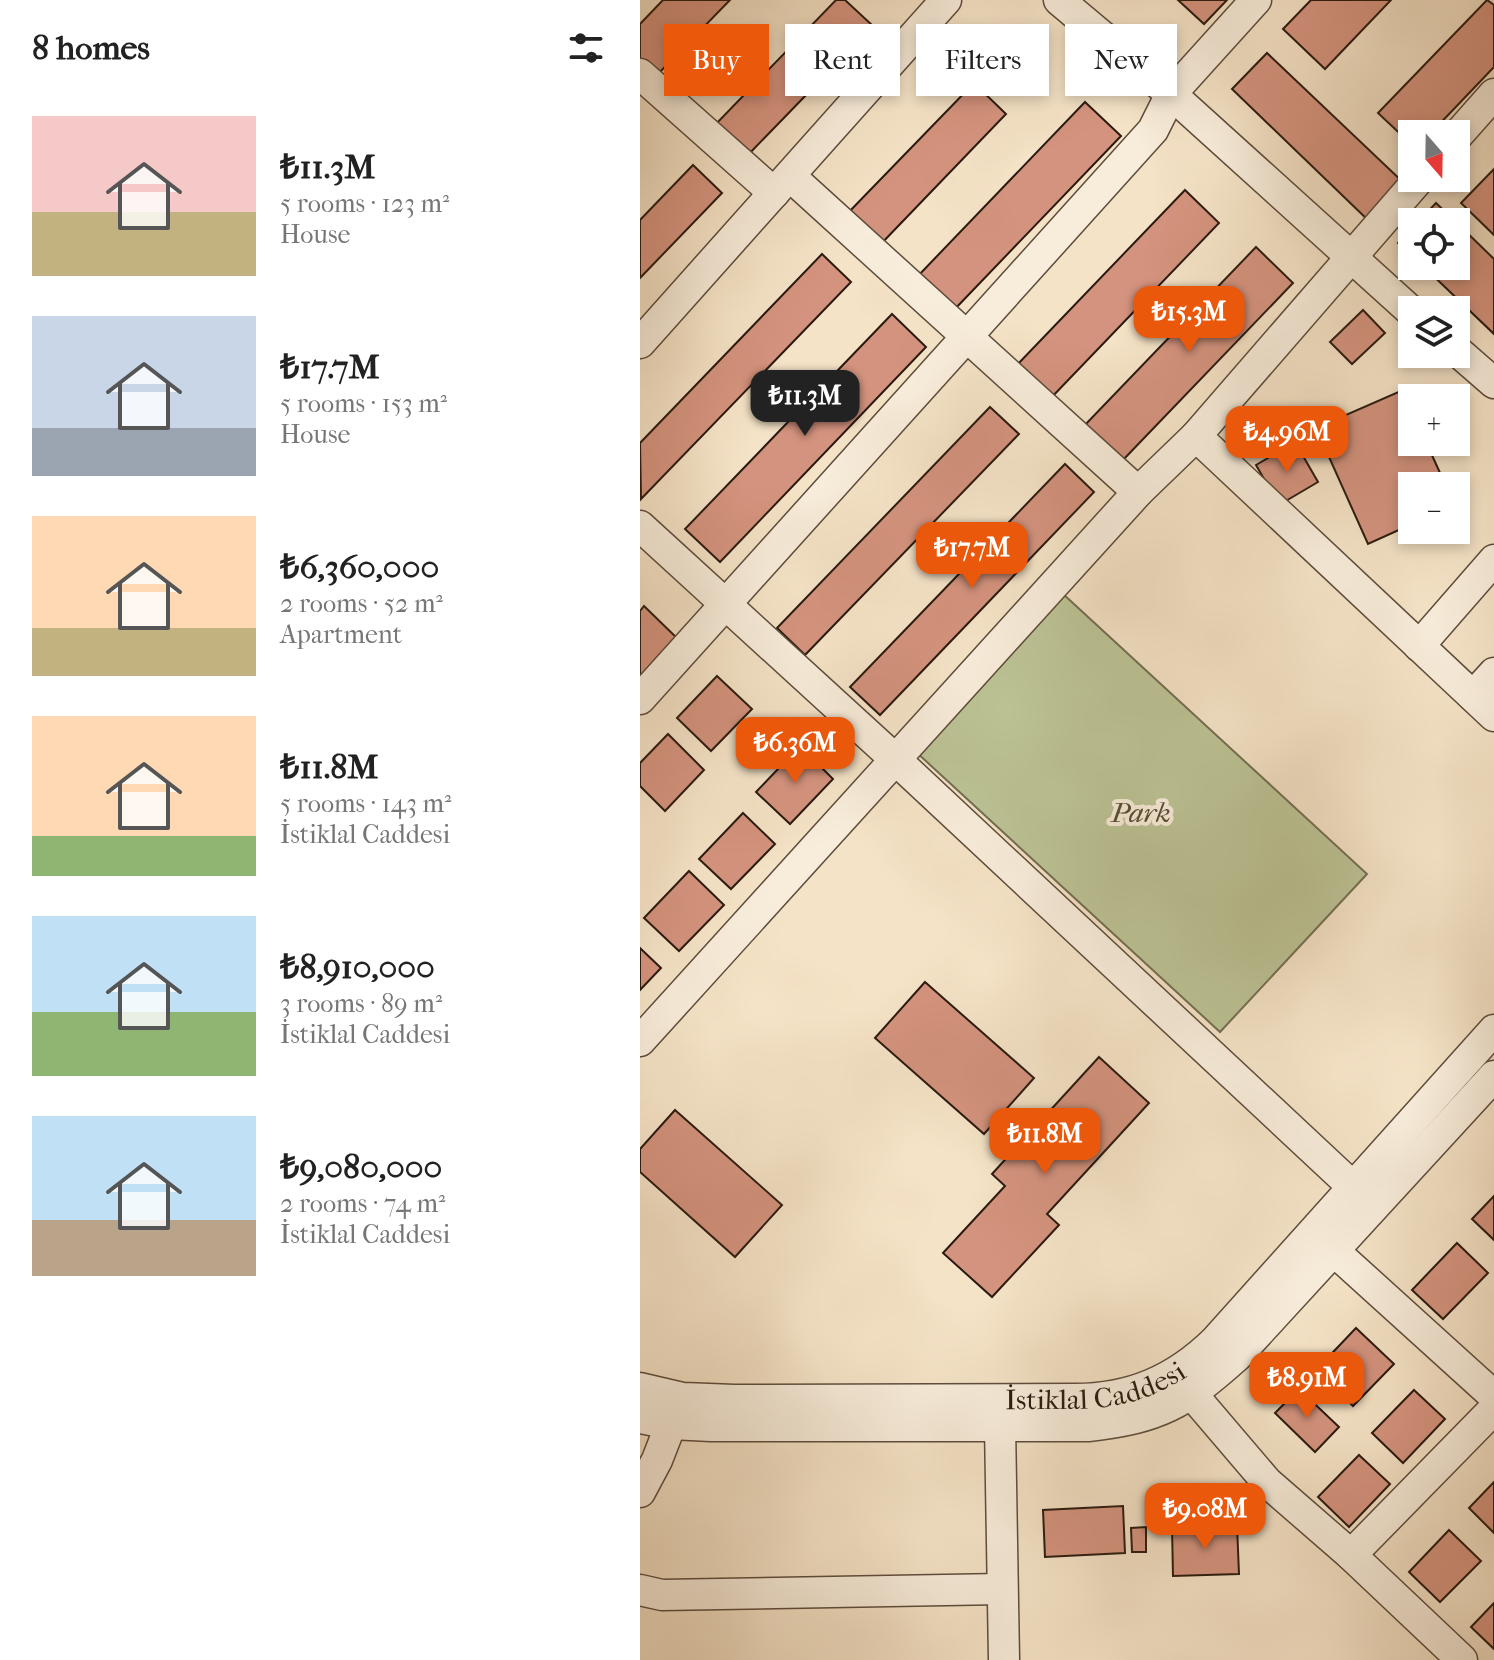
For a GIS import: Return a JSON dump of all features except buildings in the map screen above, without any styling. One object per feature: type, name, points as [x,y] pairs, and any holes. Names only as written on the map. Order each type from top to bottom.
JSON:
[{"type":"street","points":[[640,343],[946,0]]},
{"type":"street","points":[[1059,0],[1088,24]]},
{"type":"street","points":[[1177,87],[1256,0]]},
{"type":"street","points":[[640,74],[782,185],[966,336],[1138,492]]},
{"type":"street","points":[[1470,121],[1494,94]]},
{"type":"street","points":[[640,699],[1153,130],[1170,96]]},
{"type":"street","points":[[1173,96],[1398,300]]},
{"type":"street","points":[[640,1041],[1138,492],[1196,436],[1408,192]]},
{"type":"street","points":[[1470,362],[1494,383]]},
{"type":"street","points":[[1196,436],[1483,706],[1494,673]]},
{"type":"street","points":[[640,526],[896,760],[1352,1186]]},
{"type":"street","points":[[1419,646],[1494,560]]},
{"type":"street","name":"İstiklal Caddesi","points":[[640,1418],[671,1424],[1088,1426],[1144,1418],[1167,1409],[1215,1341],[1494,1030]]},
{"type":"street","name":"İstiklal Caddesi","points":[[640,1388],[683,1398],[734,1400],[1098,1399],[1125,1395],[1151,1386],[1183,1384],[1236,1357],[1494,1076]]},
{"type":"street","points":[[1334,1251],[1494,1396]]},
{"type":"street","points":[[1183,1384],[1267,1482],[1351,1555],[1462,1660]]},
{"type":"street","points":[[1351,1555],[1494,1409]]},
{"type":"street","points":[[640,1492],[671,1424]]},
{"type":"street","points":[[1000,1425],[1004,1660]]},
{"type":"street","points":[[640,1590],[662,1595],[1002,1589]]},
{"type":"green space","name":"Park","points":[[1062,593],[1367,874],[1220,1032],[915,751]]}]
